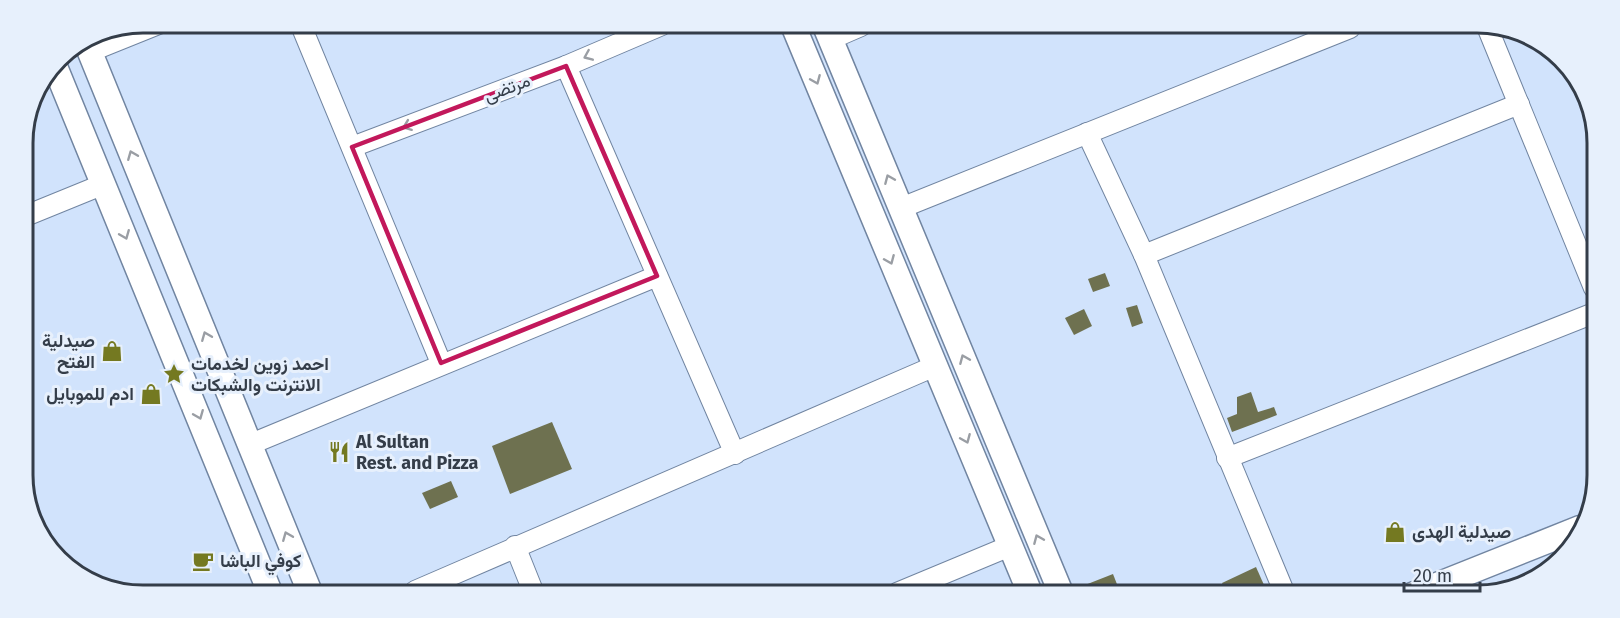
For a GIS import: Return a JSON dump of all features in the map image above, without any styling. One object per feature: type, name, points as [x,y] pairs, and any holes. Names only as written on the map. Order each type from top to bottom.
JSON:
[{"type":"street","points":[[304,33],[441,363]]},
{"type":"street","name":"مرتضى","points":[[352,147],[566,66],[643,33]]},
{"type":"street","points":[[796,33],[1027,585]]},
{"type":"street","points":[[828,33],[1058,585]]},
{"type":"street","points":[[901,208],[1337,33]]},
{"type":"street","points":[[1490,34],[1587,271]]},
{"type":"street","points":[[98,43],[123,35]]},
{"type":"street","points":[[88,48],[307,585]]},
{"type":"street","points":[[566,66],[735,454]]},
{"type":"street","points":[[58,74],[267,585]]},
{"type":"street","points":[[1144,255],[1519,104]]},
{"type":"street","points":[[1087,133],[1144,255],[1281,585]]},
{"type":"street","points":[[33,213],[104,184]]},
{"type":"street","points":[[250,444],[441,363],[657,276]]},
{"type":"street","points":[[1227,458],[1587,316]]},
{"type":"street","points":[[428,585],[935,366]]},
{"type":"street","points":[[1437,585],[1571,532]]},
{"type":"street","points":[[515,546],[531,585]]},
{"type":"street","points":[[916,585],[1010,546]]},
{"type":"highlighted area","points":[[566,66],[657,276],[441,363],[352,147]]},
{"type":"building","points":[[1105,273],[1110,286],[1093,292],[1088,279]]},
{"type":"building","points":[[1137,305],[1143,323],[1132,327],[1126,308]]},
{"type":"building","points":[[1084,309],[1092,326],[1074,335],[1065,318]]},
{"type":"building","points":[[1251,392],[1258,412],[1274,407],[1277,415],[1232,432],[1227,418],[1237,414],[1237,397]]},
{"type":"building","points":[[552,422],[572,469],[510,494],[492,446]]},
{"type":"building","points":[[451,481],[458,497],[430,509],[422,493]]},
{"type":"building","points":[[1256,567],[1264,585],[1223,585],[1222,583]]},
{"type":"building","points":[[1113,574],[1117,585],[1085,585]]},
{"type":"place","name":"صيدلية الفتح","points":[[112,351]]},
{"type":"place","name":"احمد زوين لخدمات الانترنت والشبكات","points":[[174,374]]},
{"type":"place","name":"ادم للموبايل","points":[[151,394]]},
{"type":"place","name":"Al Sultan Rest. and Pizza","points":[[339,452]]},
{"type":"place","name":"صيدلية الهدى","points":[[1395,532]]},
{"type":"place","name":"كوفي الباشا","points":[[203,561]]}]
